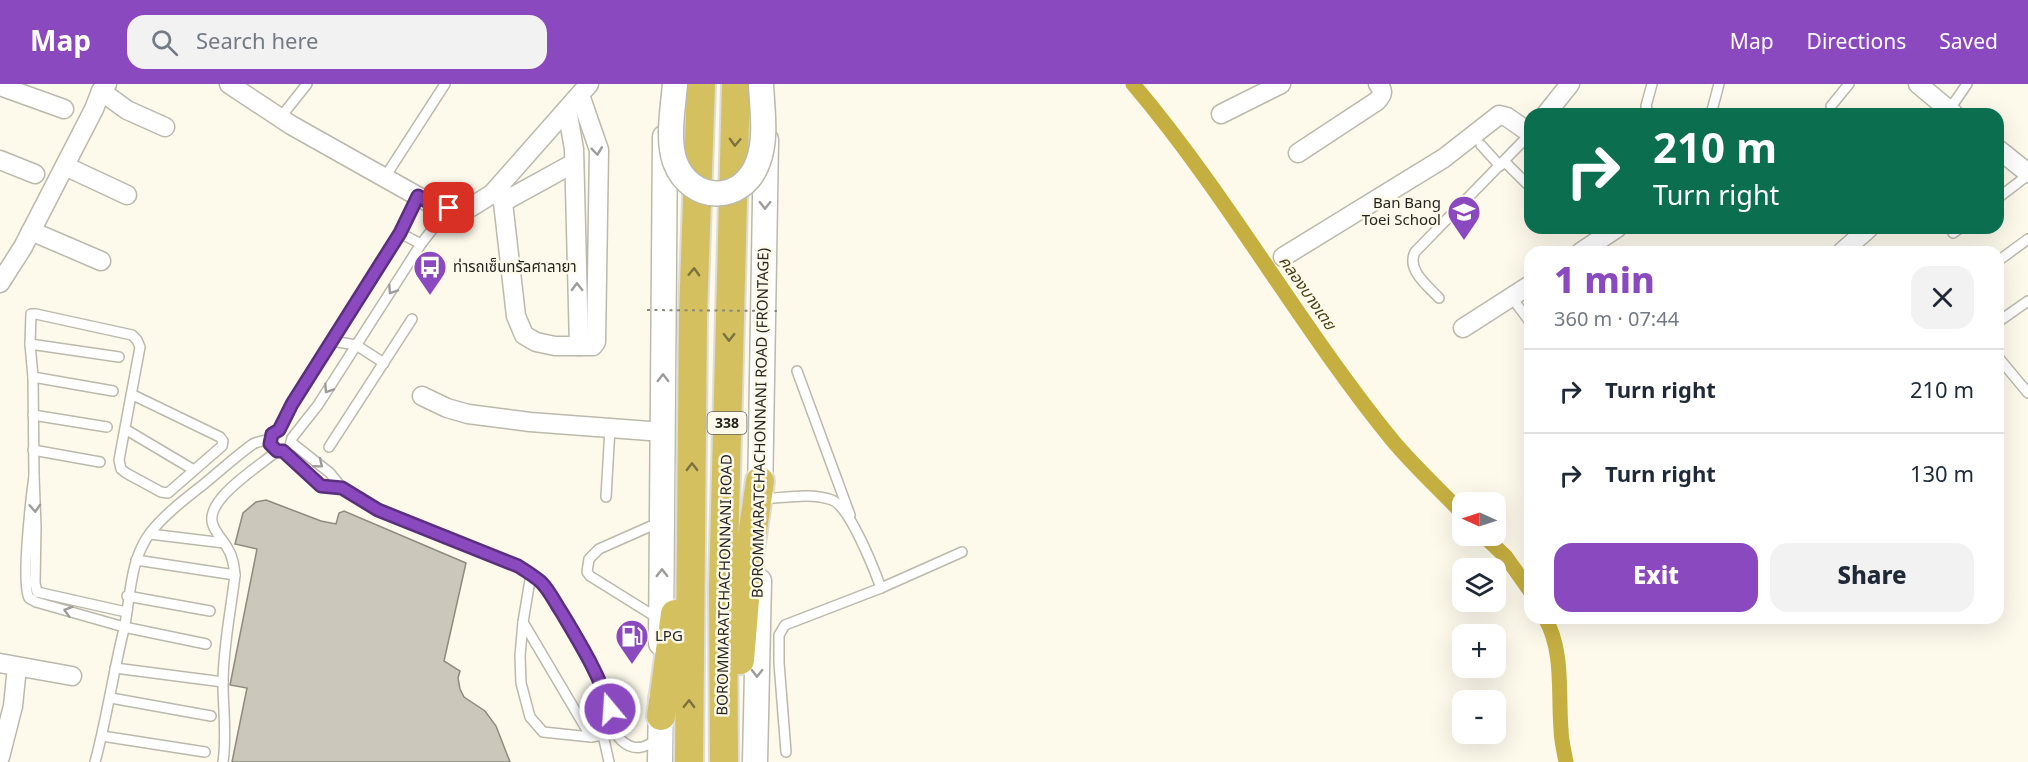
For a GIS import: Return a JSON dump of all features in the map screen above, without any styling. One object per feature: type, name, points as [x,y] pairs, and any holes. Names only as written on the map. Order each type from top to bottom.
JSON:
[{"type":"highway","name":"338","points":[[689,762],[693,316],[700,84]]},
{"type":"highway","name":"BOROMMARATCHACHONNANI ROAD","points":[[726,762],[723,589],[736,84]]},
{"type":"highway","points":[[726,762],[742,640],[748,563],[760,490]]},
{"type":"highway","points":[[661,727],[692,512]]},
{"type":"main road","points":[[660,762],[665,84]]},
{"type":"main road","points":[[675,84],[671,145],[680,174],[691,185],[708,194],[718,194],[746,183],[758,162],[762,148],[760,84]]},
{"type":"main road","name":"BOROMMARATCHACHONNANI ROAD (FRONTAGE)","points":[[756,762],[767,84]]},
{"type":"street","points":[[1221,114],[1281,84]]},
{"type":"street","points":[[1298,153],[1377,101],[1383,94],[1378,84]]},
{"type":"street","points":[[1551,108],[1570,84]]},
{"type":"street","points":[[1918,84],[1946,108]]},
{"type":"street","points":[[232,85],[280,118],[428,202],[449,208],[471,207],[492,194],[502,194],[574,163]]},
{"type":"street","points":[[0,86],[64,109]]},
{"type":"street","points":[[0,283],[31,231],[104,88],[128,110],[165,127]]},
{"type":"street","points":[[585,89],[598,150],[596,342],[593,346],[544,345],[524,335],[516,316],[502,194],[585,89]]},
{"type":"street","points":[[567,109],[574,149],[579,346]]},
{"type":"street","points":[[1283,257],[1444,158],[1499,115],[1507,117],[1524,129]]},
{"type":"street","points":[[2004,154],[2028,174]]},
{"type":"street","points":[[0,160],[35,174]]},
{"type":"street","points":[[65,166],[127,195]]},
{"type":"street","points":[[31,231],[101,261]]},
{"type":"street","points":[[1590,246],[1608,234]]},
{"type":"street","points":[[1848,246],[1859,234]]},
{"type":"street","points":[[576,246],[597,247]]},
{"type":"street","points":[[1462,328],[1524,289]]},
{"type":"street","points":[[422,396],[447,408],[468,414],[530,422],[663,432]]},
{"type":"street","points":[[0,757],[13,706],[9,665],[72,676]]},
{"type":"lane","points":[[280,118],[307,84]]},
{"type":"lane","points":[[385,177],[445,84]]},
{"type":"lane","points":[[1647,108],[1652,84]]},
{"type":"lane","points":[[1713,108],[1719,84]]},
{"type":"lane","points":[[1831,106],[1849,84]]},
{"type":"lane","points":[[1953,108],[1967,84]]},
{"type":"lane","points":[[1439,298],[1416,273],[1412,257],[1524,140]]},
{"type":"lane","points":[[1481,145],[1524,182]]},
{"type":"lane","points":[[2004,193],[2028,174]]},
{"type":"lane","points":[[279,430],[287,413],[400,233],[418,196]]},
{"type":"lane","points":[[223,762],[225,725],[223,682],[235,575],[233,560],[213,526],[211,518],[219,500],[235,484],[292,440],[422,244],[449,208]]},
{"type":"lane","points":[[400,233],[422,244]]},
{"type":"lane","points":[[2004,257],[2028,239]]},
{"type":"lane","points":[[1512,298],[1524,314]]},
{"type":"lane","points":[[2004,318],[2028,301]]},
{"type":"lane","points":[[126,612],[37,592],[35,583],[36,527],[31,314],[132,335],[137,340],[140,347],[130,394],[119,460],[121,469],[126,473],[161,492],[168,493],[222,446],[223,441],[220,437],[130,394]]},
{"type":"lane","points":[[329,447],[412,319]]},
{"type":"lane","points":[[332,341],[356,345],[384,363]]},
{"type":"lane","points":[[30,344],[119,357]]},
{"type":"lane","points":[[2004,364],[2028,393]]},
{"type":"lane","points":[[798,371],[854,526],[881,588]]},
{"type":"lane","points":[[33,377],[113,391]]},
{"type":"lane","points":[[33,415],[107,427]]},
{"type":"lane","points":[[606,497],[610,428]]},
{"type":"lane","points":[[125,429],[194,471]]},
{"type":"lane","points":[[342,488],[321,486],[270,444],[270,438],[274,432],[286,431],[292,440],[330,473],[342,488],[378,510],[518,566],[531,574],[542,583],[596,670],[610,709],[615,733],[624,743],[641,748],[651,745],[661,727]]},
{"type":"lane","points":[[95,762],[111,698],[124,627],[127,596],[136,560],[150,534],[174,509],[233,459],[256,442],[270,438]]},
{"type":"lane","points":[[33,450],[100,462]]},
{"type":"lane","points":[[34,477],[28,528],[26,588],[29,598],[124,627],[206,644]]},
{"type":"lane","points":[[760,490],[834,500],[854,526]]},
{"type":"lane","points":[[661,620],[587,572],[589,558],[599,549],[662,522]]},
{"type":"lane","points":[[150,534],[224,543]]},
{"type":"lane","points":[[786,752],[779,663],[779,635],[785,625],[881,588],[962,552]]},
{"type":"lane","points":[[136,560],[235,575]]},
{"type":"lane","points":[[531,574],[520,656],[521,683],[530,717],[543,732],[591,737],[615,733]]},
{"type":"lane","points":[[127,596],[210,611]]},
{"type":"lane","points":[[523,622],[591,737]]},
{"type":"lane","points":[[115,668],[223,682]]},
{"type":"lane","points":[[111,698],[211,716]]},
{"type":"lane","points":[[603,735],[609,762]]},
{"type":"lane","points":[[102,736],[205,752]]},
{"type":"path","points":[[647,310],[777,311]]},
{"type":"building","points":[[266,500],[321,521],[336,524],[339,513],[344,511],[466,563],[444,661],[460,671],[458,678],[464,697],[485,711],[496,726],[510,762],[232,762],[247,688],[230,685],[257,549],[235,544],[243,513],[256,502]]},
{"type":"waterway","name":"คลองบางเตย","points":[[1133,84],[1201,171],[1359,398],[1393,441],[1452,503]]},
{"type":"waterway","name":"คลองบางเตย","points":[[1494,546],[1506,557],[1524,582]]},
{"type":"waterway","name":"คลองบางเตย","points":[[1548,624],[1558,658],[1561,733],[1566,762]]},
{"type":"place","name":"Ban Bang Toei School","points":[[1464,241]]},
{"type":"place","name":"ท่ารถเซ็นทรัลศาลายา","points":[[430,296]]},
{"type":"place","name":"LPG","points":[[632,665]]},
{"type":"route","points":[[449,208],[428,202],[418,196],[400,233],[292,404],[279,430],[272,434],[270,444],[277,451],[283,451],[321,486],[342,488],[378,510],[518,566],[531,574],[542,583],[585,651],[596,670],[610,709]]}]
